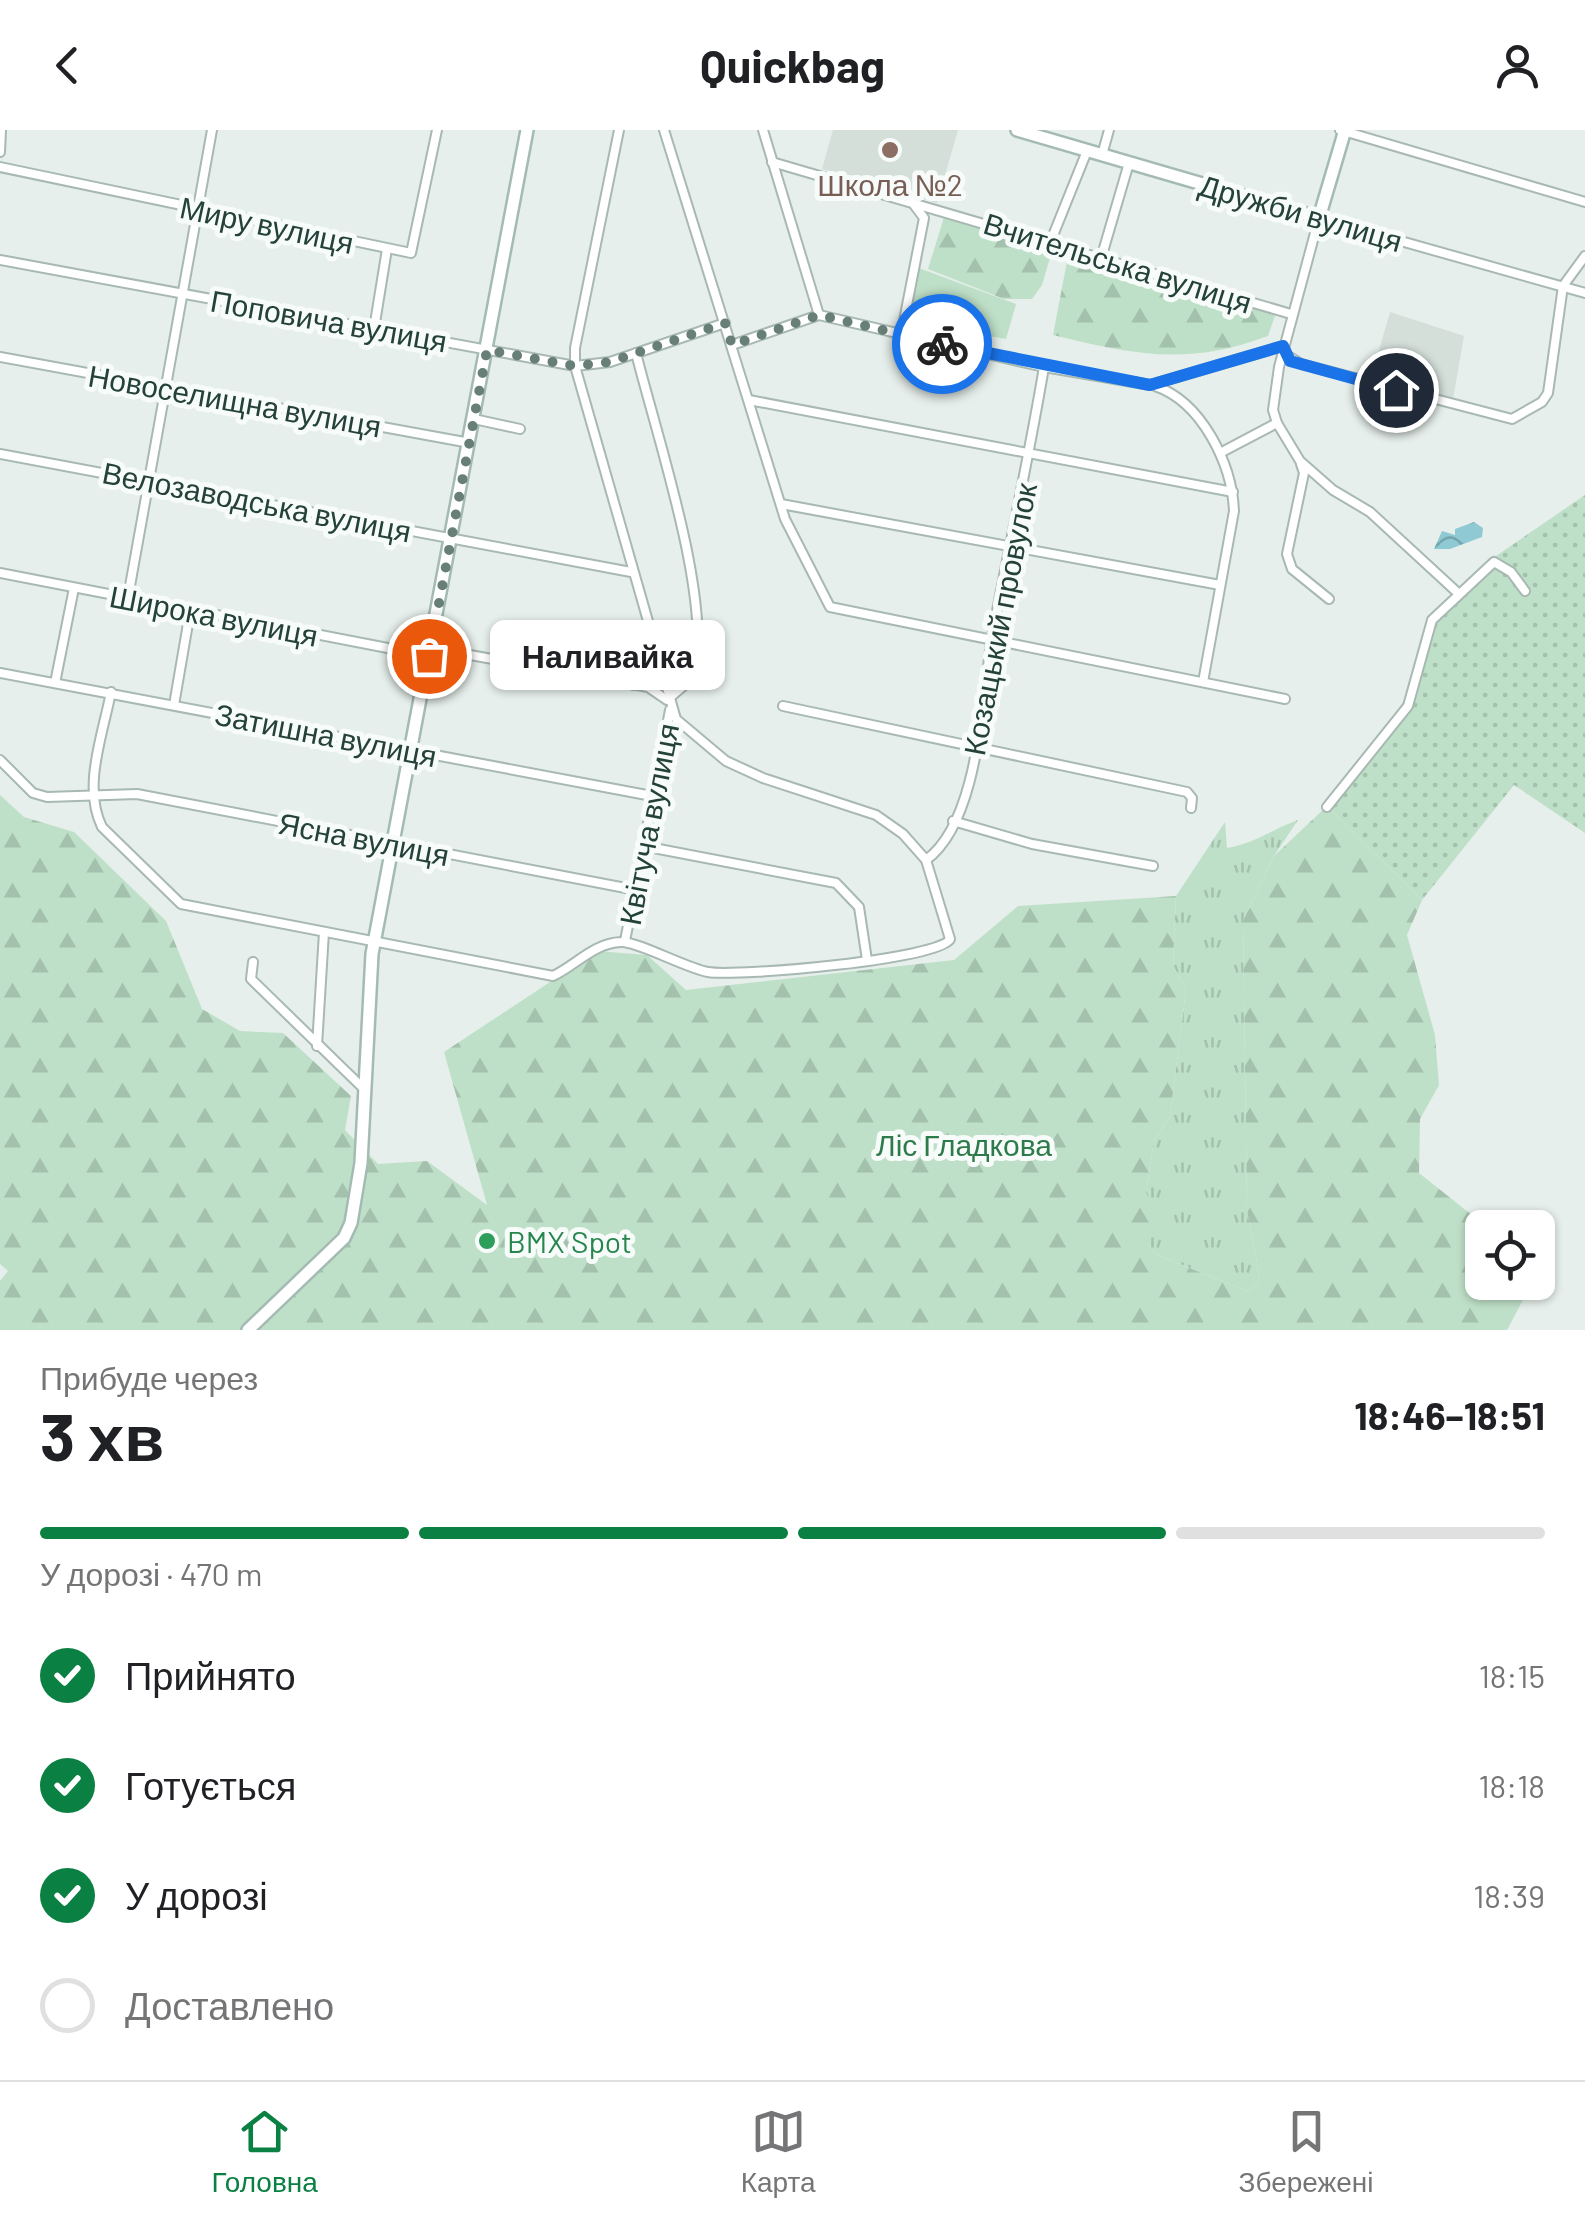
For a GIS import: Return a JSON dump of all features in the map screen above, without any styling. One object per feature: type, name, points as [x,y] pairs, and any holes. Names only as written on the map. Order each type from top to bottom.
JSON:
[{"type":"street","points":[[0,152],[1,130]]},
{"type":"street","points":[[128,597],[152,481],[212,130]]},
{"type":"street","name":"Миру вулиця","points":[[0,167],[411,253],[437,130]]},
{"type":"street","points":[[248,1330],[344,1238],[352,1224],[374,942],[527,130]]},
{"type":"street","points":[[111,692],[92,794],[102,827],[181,904],[553,976],[602,945],[626,941],[661,958],[710,972],[756,973],[941,949],[950,940],[926,860],[903,834],[876,814],[763,778],[726,761],[676,718],[669,704],[575,366],[575,348],[620,130]]},
{"type":"street","points":[[664,130],[781,504],[834,610],[1285,699]]},
{"type":"street","points":[[763,130],[819,315]]},
{"type":"street","name":"Дружби вулиця","points":[[1017,130],[1585,292]]},
{"type":"street","points":[[1102,155],[1109,130]]},
{"type":"street","points":[[1329,599],[1292,569],[1287,554],[1304,474],[1273,410],[1290,314],[1343,130],[1585,202]]},
{"type":"street","points":[[1050,243],[1086,152]]},
{"type":"street","name":"Вчительська вулиця","points":[[772,162],[1290,314]]},
{"type":"street","points":[[1102,256],[1129,163]]},
{"type":"street","points":[[901,336],[924,218],[912,202]]},
{"type":"street","points":[[374,329],[387,249]]},
{"type":"street","points":[[1284,350],[1301,364],[1512,419],[1542,402],[1548,393],[1564,286],[1585,256]]},
{"type":"street","name":"Поповича вулиця","points":[[0,260],[575,366]]},
{"type":"street","points":[[732,345],[819,315],[901,336],[1169,391],[1190,408],[1220,453],[1233,492],[1234,511],[1203,682]]},
{"type":"street","points":[[575,366],[636,354],[725,323]]},
{"type":"street","points":[[1150,385],[1284,350]]},
{"type":"street","points":[[636,354],[694,588],[699,630],[694,677],[669,704]]},
{"type":"street","name":"Новоселищна вулиця","points":[[2,360],[168,386],[470,443]]},
{"type":"street","name":"Козацький провулок","points":[[926,860],[942,845],[953,822],[978,747],[992,640],[1044,367]]},
{"type":"street","points":[[749,400],[1233,492]]},
{"type":"street","points":[[474,419],[520,429]]},
{"type":"street","points":[[1220,453],[1277,424]]},
{"type":"street","name":"Велозаводська вулиця","points":[[0,454],[631,572]]},
{"type":"street","points":[[1300,461],[1334,490],[1370,512],[1460,594]]},
{"type":"street","points":[[781,504],[1220,585]]},
{"type":"street","points":[[1327,807],[1408,706],[1432,620],[1494,562],[1510,572],[1524,592]]},
{"type":"street","name":"Широка вулиця","points":[[0,572],[190,612],[633,685],[648,688],[669,704]]},
{"type":"street","points":[[55,684],[74,588]]},
{"type":"street","points":[[174,705],[190,612]]},
{"type":"street","points":[[633,685],[647,629]]},
{"type":"street","name":"Затишна вулиця","points":[[0,673],[652,796]]},
{"type":"street","name":"Квітуча вулиця","points":[[626,941],[669,704]]},
{"type":"street","points":[[784,706],[1187,792],[1192,798],[1191,808]]},
{"type":"street","name":"Ясна вулиця","points":[[0,760],[33,793],[47,797],[137,794],[636,890]]},
{"type":"street","points":[[953,822],[1032,844],[1153,866]]},
{"type":"street","points":[[644,846],[836,884],[859,906],[867,960]]},
{"type":"street","points":[[317,1046],[324,932]]},
{"type":"street","points":[[253,962],[251,979],[365,1089]]},
{"type":"shaded area","name":"Школа №2","points":[[833,130],[958,130],[937,203],[822,169]]},
{"type":"shaded area","points":[[1390,312],[1464,336],[1453,399],[1371,378]]},
{"type":"green space","points":[[945,214],[1052,251],[1042,285],[1032,299],[1004,299],[928,269]]},
{"type":"green space","points":[[1069,251],[1276,313],[1268,336],[1212,351],[1161,354],[1053,335]]},
{"type":"green space","points":[[916,267],[1016,304],[1006,339],[908,322]]},
{"type":"green space","points":[[1585,495],[1585,833],[1514,785],[1422,900],[1327,806],[1384,735],[1419,674],[1426,622],[1496,556]]},
{"type":"green space","name":"Ліс Гладкова","points":[[0,795],[24,817],[74,832],[166,921],[202,1009],[240,1031],[283,1033],[351,1096],[345,1130],[378,1164],[427,1161],[487,1205],[444,1052],[597,951],[647,955],[686,990],[954,960],[1018,906],[1176,896],[1173,965],[1186,990],[1170,1116],[1154,1141],[1146,1193],[1158,1212],[1148,1244],[1155,1254],[1249,1292],[1260,1279],[1247,1210],[1243,921],[1274,856],[1327,806],[1422,900],[1407,935],[1435,1035],[1439,1085],[1420,1119],[1419,1173],[1466,1210],[1465,1300],[1523,1300],[1507,1330],[0,1330],[0,1281],[8,1271],[0,1264]]},
{"type":"green space","points":[[1298,820],[1274,856],[1243,921],[1247,1210],[1260,1279],[1249,1292],[1155,1254],[1148,1244],[1146,1193],[1154,1141],[1170,1116],[1186,990],[1173,965],[1176,896],[1225,822],[1227,848]]},
{"type":"water","points":[[1474,522],[1483,528],[1482,537],[1450,549],[1434,549],[1442,531],[1455,535],[1455,529]]},
{"type":"way so far","points":[[429,656],[487,350],[575,366],[610,362],[725,323],[732,345],[819,315],[942,344]]},
{"type":"place","name":"Школа №2","points":[[890,150]]},
{"type":"place","name":"Наливайка","points":[[429,656]]},
{"type":"place","name":"BMX Spot","points":[[487,1241]]},
{"type":"route","points":[[942,344],[1150,385],[1283,346],[1290,361],[1396,390]]}]
